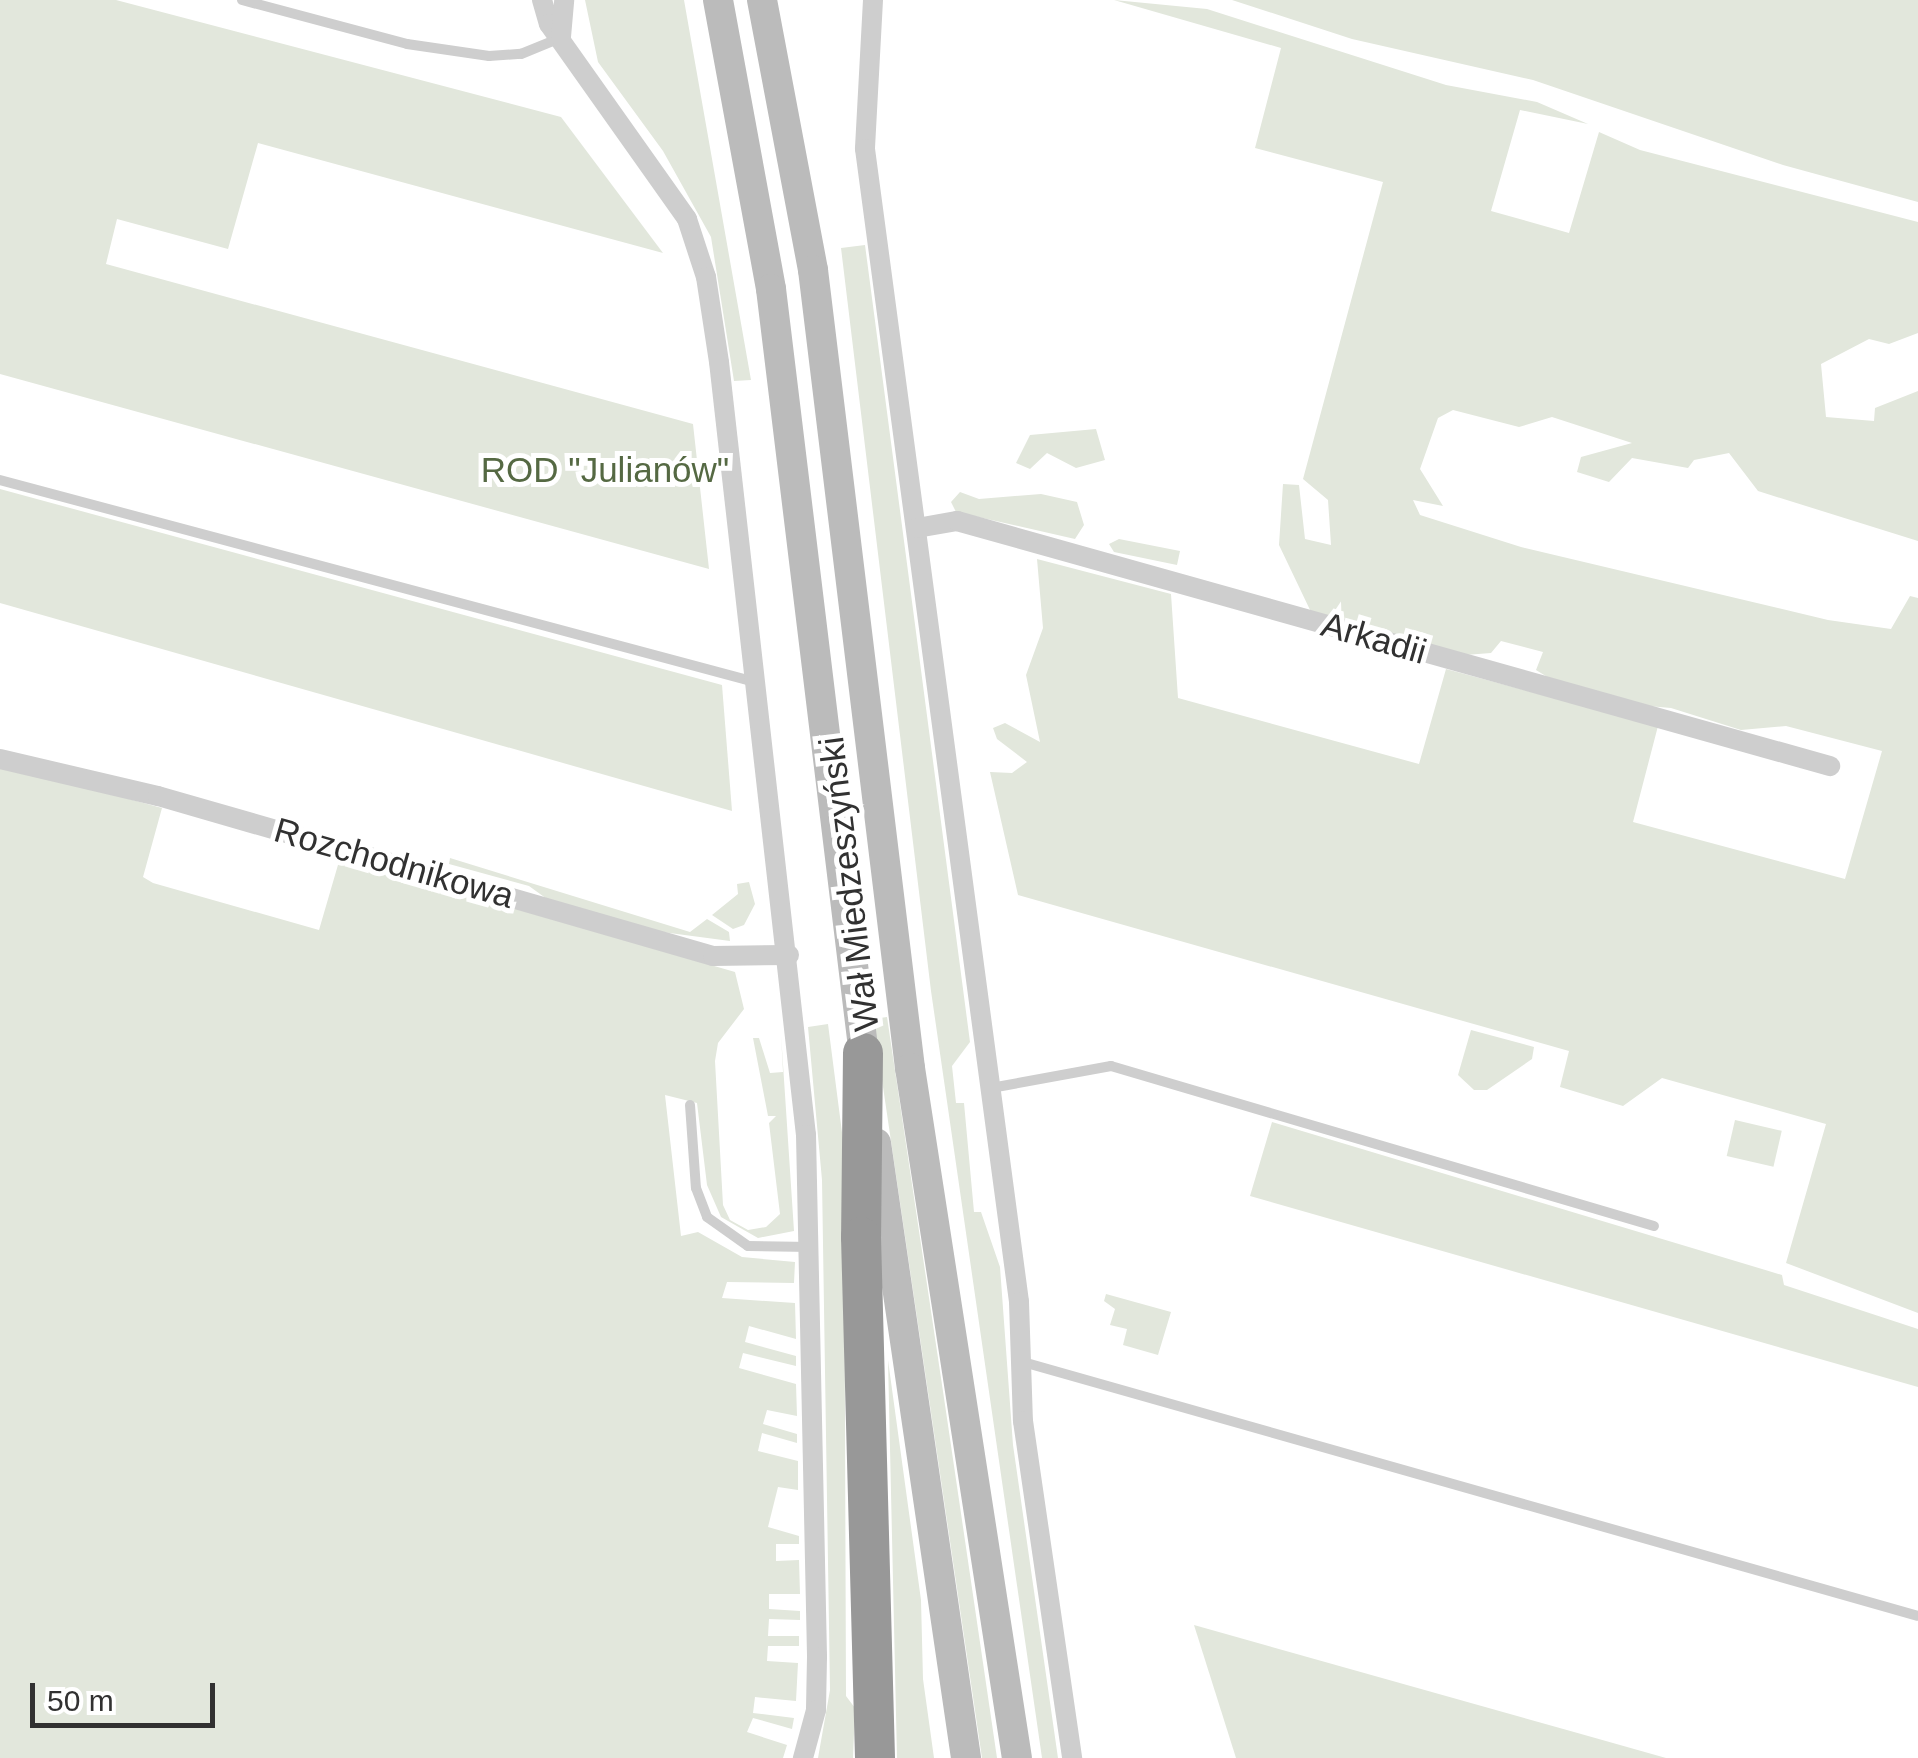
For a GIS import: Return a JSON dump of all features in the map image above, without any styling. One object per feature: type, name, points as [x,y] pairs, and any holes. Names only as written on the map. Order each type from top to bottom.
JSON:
[{"type":"highway","points":[[863,1053],[861,1238],[876,1758]]},
{"type":"main road","name":"Wał Miedzeszyński","points":[[718,0],[771,288],[863,1053],[966,1758]]},
{"type":"main road","name":"Wał Miedzeszyński","points":[[762,0],[815,286],[908,1052],[1017,1758]]},
{"type":"street","points":[[542,0],[561,37],[668,184],[700,253],[789,955],[812,1247],[818,1657],[816,1710],[804,1758]]},
{"type":"street","points":[[561,37],[564,0]]},
{"type":"street","points":[[872,0],[865,149],[991,1088],[1023,1362],[1024,1421],[1072,1758]]},
{"type":"street","name":"Arkadii","points":[[917,528],[957,521],[1830,766]]},
{"type":"street","name":"Rozchodnikowa","points":[[0,760],[158,796],[713,956],[789,955]]},
{"type":"lane","points":[[242,0],[407,44],[489,56],[521,54],[561,37]]},
{"type":"lane","points":[[0,480],[756,683]]},
{"type":"lane","points":[[991,1088],[1111,1066],[1654,1226]]},
{"type":"lane","points":[[690,1106],[696,1188],[707,1218],[748,1246],[812,1247]]},
{"type":"lane","points":[[1023,1362],[1918,1616]]},
{"type":"green space","name":"ROD \"Julianów\"","points":[[0,0],[116,0],[561,117],[663,253],[258,143],[228,249],[117,219],[106,264],[693,424],[709,569],[0,374]]},
{"type":"green space","points":[[585,0],[684,0],[751,380],[734,381],[711,237],[663,151],[598,62]]},
{"type":"green space","points":[[1114,0],[1207,9],[1446,85],[1537,102],[1588,124],[1520,110],[1491,211],[1569,233],[1599,132],[1640,150],[1918,222],[1918,333],[1889,344],[1869,339],[1821,364],[1826,417],[1874,421],[1875,408],[1918,391],[1918,541],[1758,491],[1729,453],[1694,460],[1688,468],[1632,458],[1609,482],[1577,472],[1581,457],[1632,443],[1552,417],[1519,427],[1453,410],[1438,418],[1420,469],[1443,506],[1413,500],[1420,515],[1521,547],[1828,620],[1891,629],[1910,596],[1918,598],[1918,1313],[1786,1263],[1826,1124],[1662,1078],[1623,1106],[1560,1087],[1569,1051],[1018,895],[990,772],[1012,773],[1027,762],[997,739],[993,728],[1005,723],[1040,742],[1026,675],[1043,628],[1037,559],[1171,594],[1178,698],[1419,764],[1446,669],[1658,726],[1633,822],[1845,879],[1882,751],[1786,726],[1741,730],[1671,708],[1626,704],[1549,678],[1536,670],[1543,652],[1501,641],[1491,653],[1465,655],[1311,612],[1279,545],[1283,484],[1299,485],[1305,539],[1331,545],[1328,500],[1303,479],[1383,182],[1255,148],[1281,48]]},
{"type":"green space","points":[[1232,0],[1918,0],[1918,202],[1783,165],[1533,80],[1352,39]]},
{"type":"green space","points":[[865,245],[970,1042],[952,1066],[956,1103],[964,1103],[974,1212],[981,1212],[1000,1267],[1013,1445],[1058,1758],[1042,1758],[931,991],[841,248]]},
{"type":"green space","points":[[1096,429],[1105,460],[1076,468],[1047,453],[1030,469],[1016,463],[1030,435]]},
{"type":"green space","points":[[0,489],[722,685],[732,811],[0,603]]},
{"type":"green space","points":[[960,492],[979,499],[1041,494],[1077,502],[1084,525],[1075,539],[956,512],[951,502]]},
{"type":"green space","points":[[1119,539],[1180,551],[1177,565],[1114,552],[1109,544]]},
{"type":"green space","points":[[0,764],[162,808],[143,877],[319,930],[340,858],[735,972],[744,1009],[718,1043],[715,1061],[723,1205],[730,1220],[748,1230],[766,1227],[780,1214],[769,1123],[776,1116],[768,1116],[753,1038],[759,1038],[770,1073],[783,1072],[781,1034],[794,1231],[758,1238],[721,1217],[707,1185],[697,1103],[665,1095],[681,1236],[698,1232],[742,1257],[795,1262],[794,1283],[727,1282],[722,1298],[795,1303],[796,1339],[749,1326],[745,1342],[796,1356],[796,1366],[743,1353],[739,1368],[796,1384],[797,1416],[767,1410],[763,1424],[797,1434],[797,1443],[762,1433],[758,1451],[798,1461],[798,1490],[778,1487],[768,1527],[799,1536],[799,1544],[776,1544],[776,1561],[799,1560],[800,1594],[769,1594],[769,1609],[800,1611],[800,1620],[769,1619],[768,1636],[799,1636],[799,1646],[768,1646],[767,1661],[798,1663],[796,1701],[755,1697],[753,1713],[794,1718],[792,1729],[753,1718],[747,1732],[787,1745],[783,1758],[0,1758]]},
{"type":"green space","points":[[450,858],[690,932],[707,919],[729,932],[730,941],[662,932],[547,899],[529,886],[449,864]]},
{"type":"green space","points":[[749,882],[755,904],[744,925],[733,929],[712,915],[738,894],[737,884]]},
{"type":"green space","points":[[887,1017],[997,1758],[982,1758],[873,1019]]},
{"type":"green space","points":[[828,1024],[844,1148],[846,1696],[855,1708],[853,1758],[818,1758],[830,1690],[822,1180],[808,1027]]},
{"type":"green space","points":[[1471,1030],[1534,1047],[1532,1059],[1487,1090],[1474,1090],[1458,1075]]},
{"type":"green space","points":[[1735,1120],[1782,1131],[1773,1167],[1727,1156]]},
{"type":"green space","points":[[1272,1122],[1782,1275],[1784,1285],[1918,1329],[1918,1387],[1250,1196]]},
{"type":"green space","points":[[1106,1294],[1171,1312],[1158,1355],[1123,1345],[1127,1329],[1110,1325],[1115,1309],[1104,1301]]},
{"type":"green space","points":[[888,1360],[921,1600],[923,1679],[934,1758],[897,1758]]},
{"type":"green space","points":[[1194,1625],[1574,1732],[1666,1758],[1236,1758]]}]
